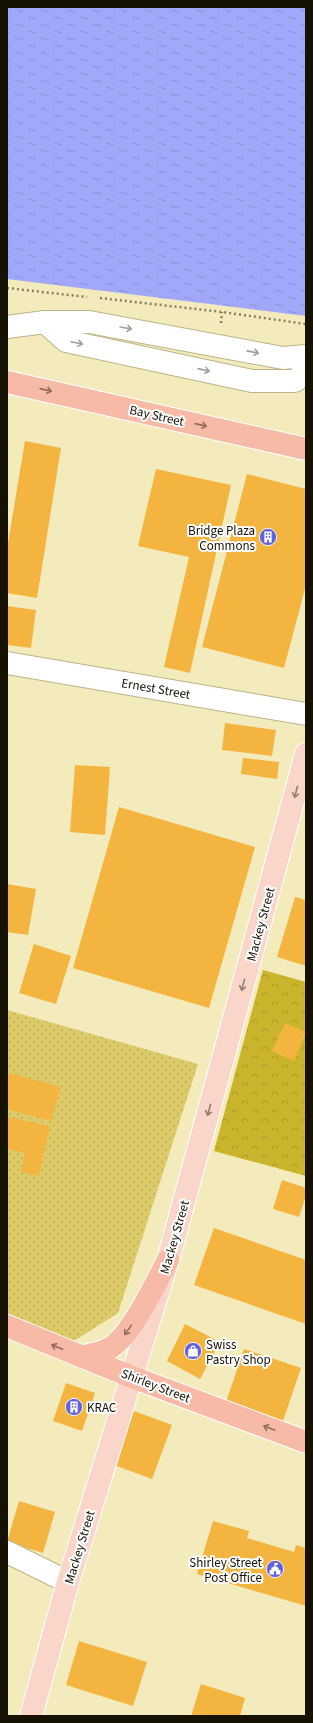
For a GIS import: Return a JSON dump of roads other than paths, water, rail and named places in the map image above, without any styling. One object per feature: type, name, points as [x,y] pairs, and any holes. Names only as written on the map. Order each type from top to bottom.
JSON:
[{"type":"highway","name":"Bay Street","points":[[7,385],[306,449]]},
{"type":"highway","points":[[82,1357],[109,1349],[121,1340],[132,1324],[168,1260]]},
{"type":"highway","name":"Shirley Street","points":[[7,1326],[82,1357],[306,1442]]},
{"type":"main road","name":"Mackey Street","points":[[31,1716],[68,1582],[168,1260],[306,754]]},
{"type":"street","points":[[7,327],[45,322],[89,322],[283,358],[306,356]]},
{"type":"street","points":[[45,322],[66,341],[252,381],[295,382],[306,371]]},
{"type":"street","name":"Ernest Street","points":[[7,663],[306,714]]},
{"type":"street","points":[[7,1552],[68,1582]]},
{"type":"water","points":[[7,7],[306,7],[306,316],[7,279]]},
{"type":"place","name":"Bridge Plaza Commons","points":[[268,537]]},
{"type":"place","name":"Swiss Pastry Shop","points":[[193,1351]]},
{"type":"place","name":"KRAC","points":[[74,1407]]},
{"type":"place","name":"Shirley Street Post Office","points":[[275,1569]]}]
